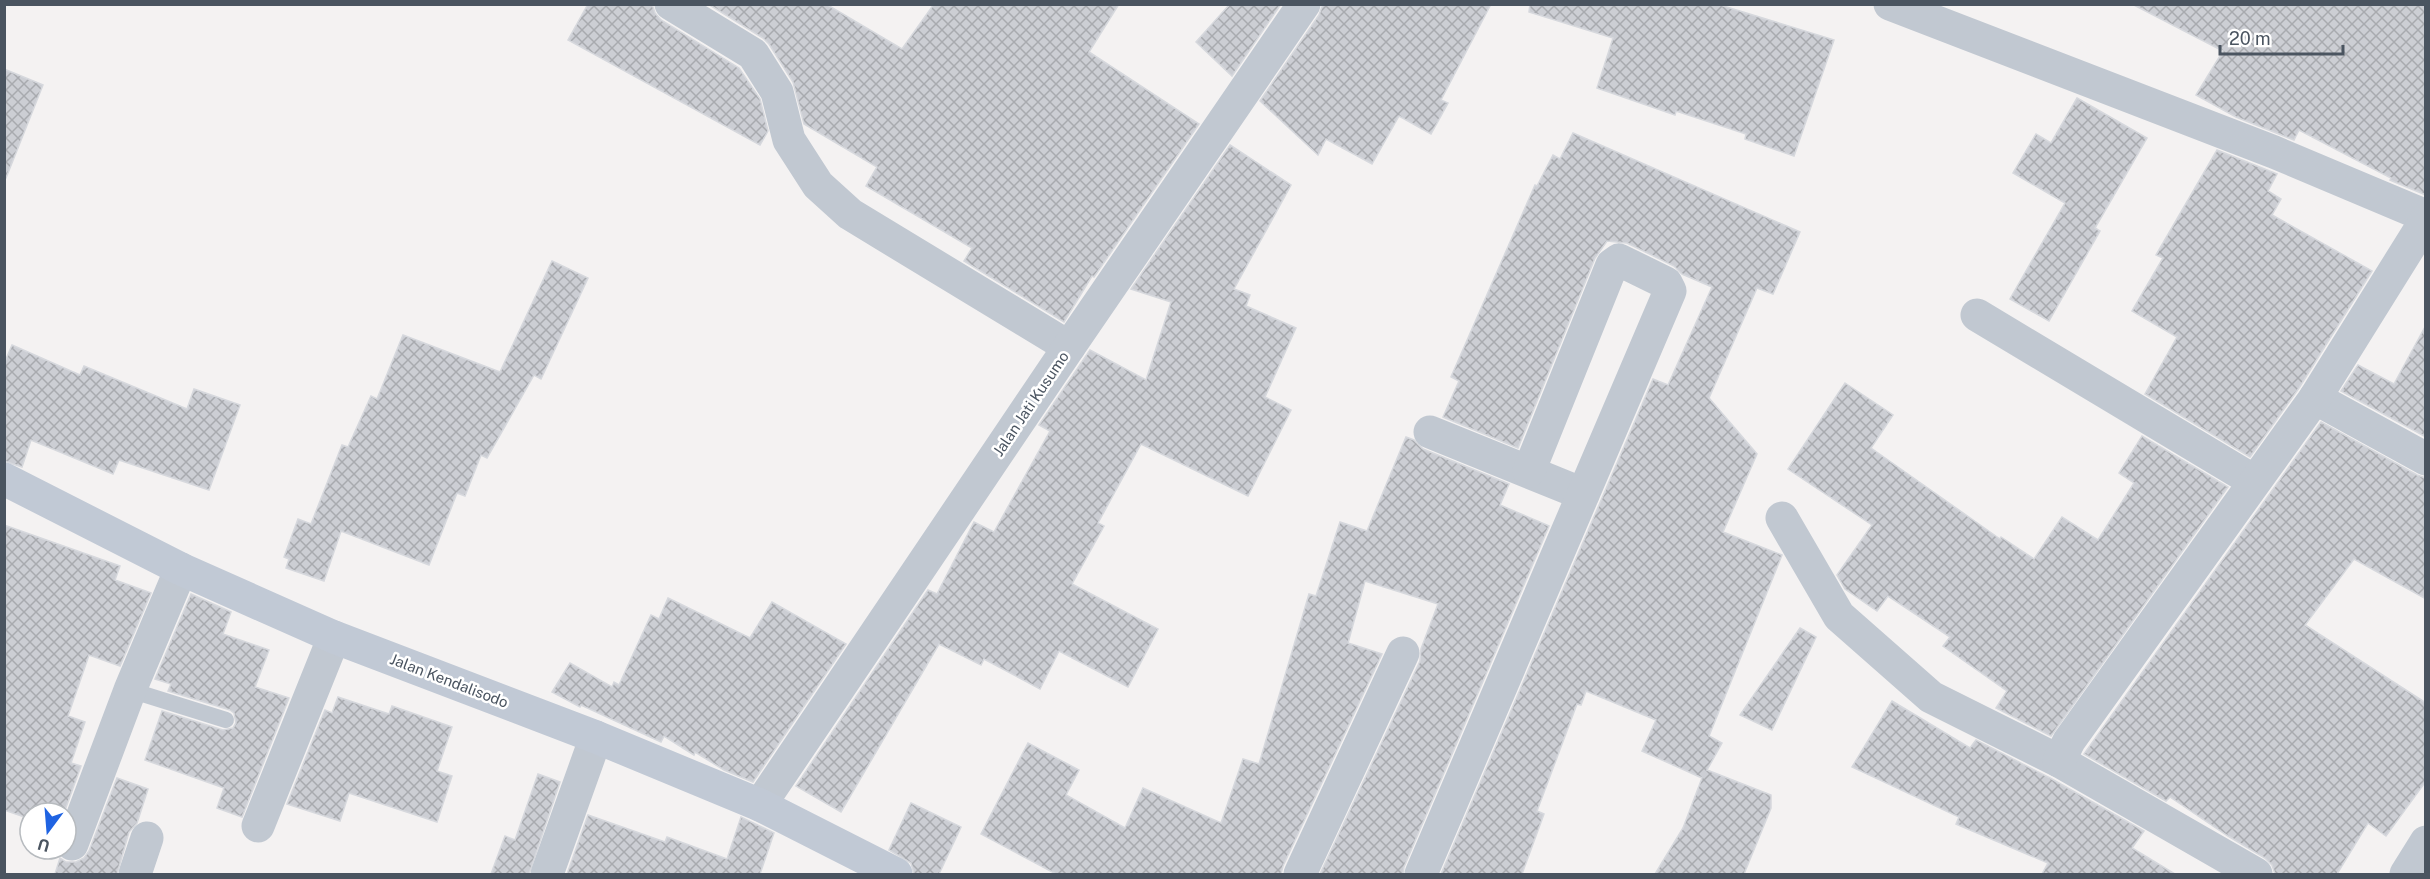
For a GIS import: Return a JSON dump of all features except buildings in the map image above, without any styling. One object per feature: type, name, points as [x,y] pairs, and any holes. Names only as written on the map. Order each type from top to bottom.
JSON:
[{"type":"street","points":[[671,4],[753,54],[777,92],[789,140],[818,185],[850,214],[1069,347]]},
{"type":"street","name":"Jalan Jati Kusumo","points":[[760,805],[1304,4]]},
{"type":"street","points":[[1890,4],[2274,152],[2426,218],[2315,398],[2068,741],[2059,761]]},
{"type":"street","points":[[1421,874],[1670,291],[1666,283],[1619,261],[1612,265],[1528,471]]},
{"type":"street","points":[[1977,315],[2254,482]]},
{"type":"street","points":[[2315,398],[2426,459]]},
{"type":"street","points":[[1430,432],[1583,494]]},
{"type":"street","name":"Jalan Kendalisodo","points":[[4,479],[181,568],[334,637],[596,737],[760,805],[896,874]]},
{"type":"street","points":[[1782,519],[1839,616],[1931,697],[2059,761],[2256,874]]},
{"type":"street","points":[[78,828],[130,690],[181,568]]},
{"type":"street","points":[[258,826],[334,637]]},
{"type":"street","points":[[1300,874],[1403,653]]},
{"type":"street","points":[[547,874],[596,737]]},
{"type":"street","points":[[135,874],[147,838]]},
{"type":"street","points":[[2406,874],[2426,842]]},
{"type":"lane","points":[[130,690],[226,720]]}]
